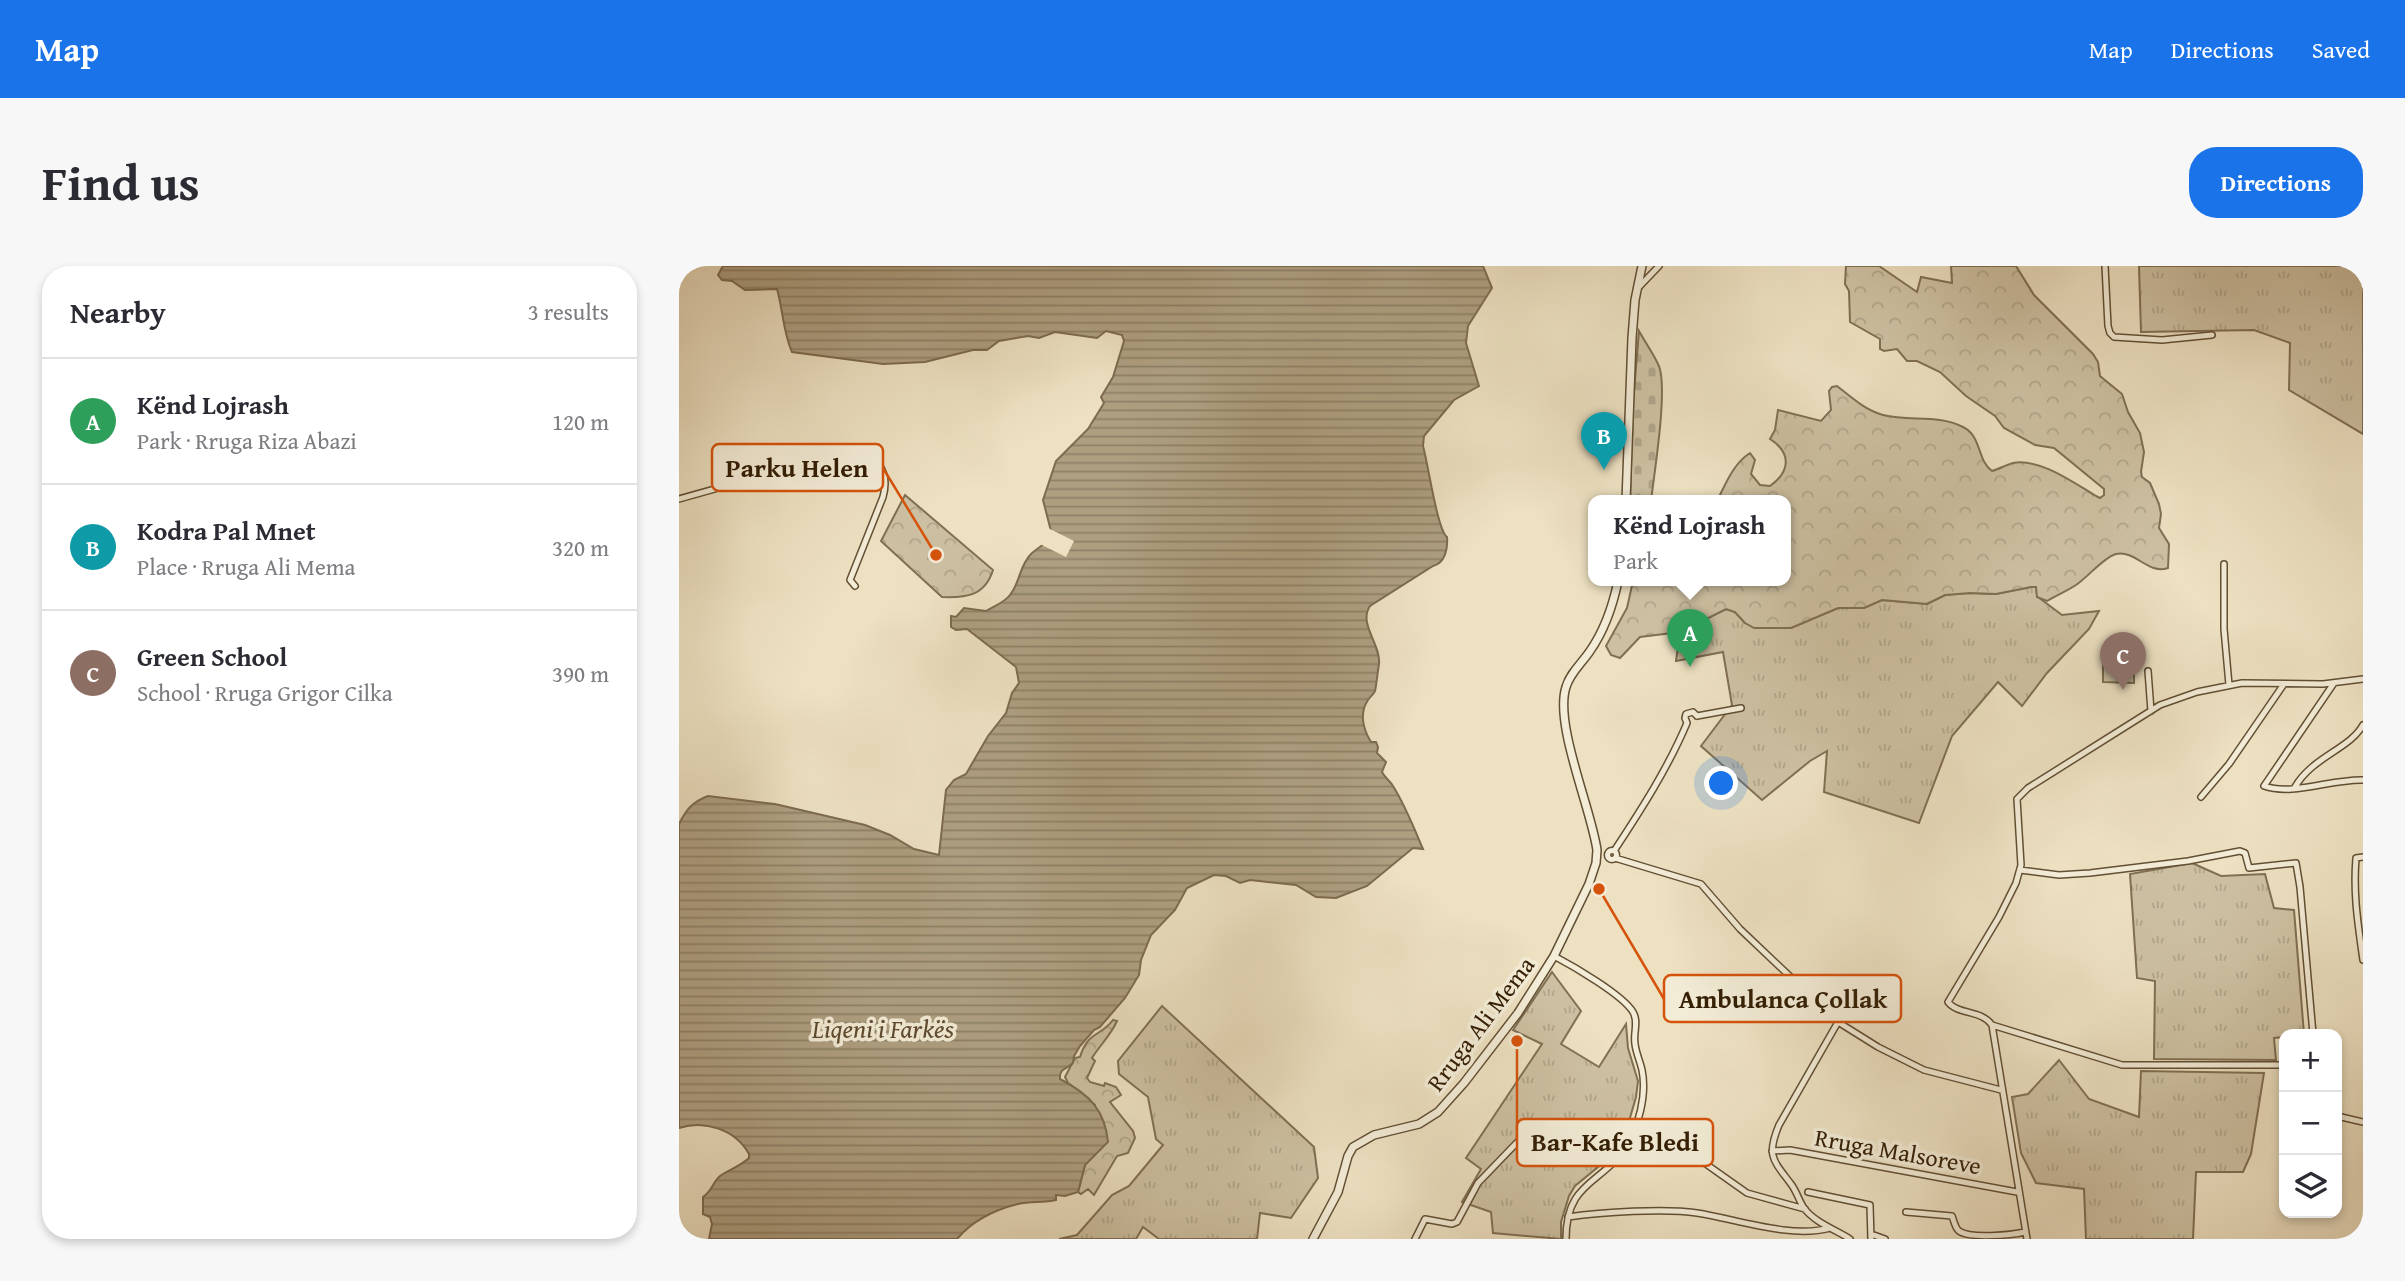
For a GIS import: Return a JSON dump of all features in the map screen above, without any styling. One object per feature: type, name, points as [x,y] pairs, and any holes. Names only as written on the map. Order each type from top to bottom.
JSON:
[{"type":"street","points":[[1626,495],[1630,435],[1628,406],[1636,290],[1642,266]]},
{"type":"street","points":[[1636,290],[1659,266]]},
{"type":"street","points":[[2105,266],[2108,326],[2114,337],[2162,340],[2212,335]]},
{"type":"street","points":[[679,499],[786,469],[839,463],[879,465],[884,473],[886,486],[850,580],[855,586]]},
{"type":"street","points":[[2224,564],[2224,629],[2229,685]]},
{"type":"street","name":"Rruga Ali Mema","points":[[1313,1239],[1338,1192],[1353,1147],[1374,1135],[1419,1124],[1439,1112],[1518,1013],[1554,957],[1589,884],[1597,856],[1596,843],[1565,726],[1564,699],[1566,686],[1592,649],[1603,626],[1617,586]]},
{"type":"street","points":[[2148,671],[2151,711]]},
{"type":"street","points":[[1906,1212],[1952,1216],[1958,1230],[1963,1234],[2026,1235],[1991,1025],[1986,1018],[1950,1006],[1948,999],[1999,917],[2020,870],[2017,799],[2028,788],[2160,705],[2197,692],[2229,685],[2334,683],[2363,679]]},
{"type":"street","points":[[2334,683],[2264,786],[2276,790],[2363,780]]},
{"type":"street","points":[[2201,797],[2229,764],[2284,684]]},
{"type":"street","points":[[1697,716],[1741,708]]},
{"type":"street","points":[[1615,854],[1687,723],[1685,718],[1688,713],[1693,712],[1697,716]]},
{"type":"street","points":[[1687,723],[1695,724],[1697,716]]},
{"type":"street","points":[[2295,787],[2306,772],[2354,738],[2363,725]]},
{"type":"street","points":[[1597,856],[1607,855],[1610,851],[1701,884],[1740,929],[1838,1022],[1878,1047],[1924,1070],[2001,1090]]},
{"type":"street","points":[[2020,870],[2059,875],[2090,873],[2188,861],[2240,851],[2245,853],[2249,868],[2296,863],[2313,1029]]},
{"type":"street","points":[[2363,857],[2356,858],[2354,884],[2363,960]]},
{"type":"street","points":[[1554,957],[1593,978],[1631,1009],[1636,1021],[1634,1040],[1644,1082],[1644,1096],[1628,1144],[1581,1190],[1568,1217],[1566,1239]]},
{"type":"street","points":[[1805,1209],[1800,1196],[1775,1165],[1773,1138],[1838,1022]]},
{"type":"street","points":[[1991,1025],[2122,1065],[2279,1065]]},
{"type":"street","points":[[2342,1117],[2363,1122]]},
{"type":"street","points":[[1415,1239],[1425,1219],[1452,1224],[1457,1222],[1478,1182],[1532,1127]]},
{"type":"street","points":[[1679,1145],[1747,1193],[1805,1209],[1850,1239]]},
{"type":"street","name":"Rruga Malsoreve","points":[[1772,1151],[1790,1150],[2017,1192]]},
{"type":"street","points":[[1808,1192],[1871,1205],[1871,1237],[1885,1239]]},
{"type":"street","points":[[1568,1217],[1652,1212],[1695,1213],[1783,1230],[1830,1228]]},
{"type":"green space","points":[[1846,266],[1879,266],[1917,292],[1921,277],[1952,283],[1951,266],[2016,266],[2034,295],[2093,354],[2098,362],[2100,376],[2122,394],[2140,433],[2144,452],[2142,477],[2150,483],[2159,504],[2159,528],[2169,544],[2168,568],[2154,568],[2130,555],[2116,554],[2106,559],[2076,585],[2047,601],[2037,597],[2036,587],[1996,594],[1945,595],[1927,604],[1882,600],[1864,608],[1838,608],[1791,628],[1754,628],[1735,612],[1726,609],[1680,632],[1640,637],[1620,658],[1611,655],[1606,646],[1627,608],[1632,586],[1791,586],[1791,495],[1720,495],[1735,468],[1750,453],[1755,460],[1751,474],[1760,485],[1770,486],[1777,481],[1786,462],[1782,450],[1770,439],[1775,430],[1778,410],[1821,421],[1831,410],[1829,391],[1832,387],[1837,386],[1876,413],[1903,418],[1933,419],[1963,427],[1977,442],[1987,467],[1992,471],[2013,463],[2034,464],[2100,498],[2104,495],[2104,489],[2054,448],[2035,445],[2004,428],[1995,416],[1966,396],[1940,372],[1917,361],[1907,361],[1897,349],[1880,349],[1880,339],[1850,322],[1849,291],[1845,284]]},
{"type":"green space","points":[[2139,266],[2363,266],[2363,434],[2289,390],[2290,343],[2254,330],[2141,332]]},
{"type":"green space","points":[[1639,331],[1658,364],[1661,375],[1661,409],[1652,495],[1630,495]]},
{"type":"green space","points":[[905,495],[993,570],[980,590],[967,596],[942,597],[881,541]]},
{"type":"green space","points":[[2036,587],[2038,597],[2062,615],[2099,611],[2089,629],[2047,673],[2022,706],[1998,682],[1952,736],[1919,823],[1824,792],[1827,751],[1810,761],[1762,800],[1701,746],[1732,705],[1723,652],[1676,661],[1680,632],[1726,609],[1735,612],[1745,623],[1791,628],[1838,608],[1864,608],[1882,600],[1927,604],[1945,595],[1996,594]]},
{"type":"green space","points":[[2103,665],[2134,666],[2134,683],[2103,682]]},
{"type":"green space","points":[[2192,863],[2221,876],[2265,874],[2274,908],[2294,910],[2304,1029],[2279,1029],[2279,1038],[2274,1038],[2276,1060],[2154,1059],[2155,981],[2137,978],[2130,874]]},
{"type":"green space","points":[[1552,972],[1581,1011],[1561,1044],[1599,1067],[1626,1024],[1628,1048],[1638,1081],[1636,1097],[1625,1135],[1615,1153],[1575,1186],[1569,1196],[1561,1222],[1561,1239],[1493,1233],[1491,1212],[1462,1202],[1481,1169],[1466,1158],[1542,1044],[1513,1030]]},
{"type":"green space","points":[[1162,1006],[1314,1147],[1318,1178],[1291,1218],[1260,1213],[1257,1239],[1159,1239],[1143,1227],[1136,1239],[1059,1239],[1077,1235],[1112,1195],[1129,1186],[1163,1145],[1156,1139],[1148,1097],[1119,1074],[1118,1061]]},
{"type":"green space","points":[[1113,1020],[1117,1021],[1092,1058],[1095,1061],[1087,1078],[1090,1082],[1116,1087],[1121,1095],[1110,1102],[1133,1131],[1135,1138],[1128,1153],[1117,1156],[1094,1195],[1088,1189],[1081,1194],[1078,1192],[1095,1105],[1068,1083],[1065,1077],[1075,1058],[1080,1057],[1091,1038]]},
{"type":"green space","points":[[2059,1060],[2089,1099],[2139,1117],[2141,1071],[2264,1073],[2251,1154],[2243,1172],[2196,1172],[2193,1239],[2086,1239],[2084,1189],[2036,1183],[2021,1153],[2012,1097],[2028,1094]]},
{"type":"water","name":"Liqeni i Farkës","points":[[723,266],[1483,266],[1492,288],[1468,326],[1466,343],[1479,386],[1454,400],[1424,436],[1423,446],[1436,509],[1447,537],[1445,555],[1440,562],[1370,606],[1367,613],[1368,627],[1377,649],[1379,664],[1375,691],[1365,705],[1364,726],[1371,742],[1376,742],[1377,753],[1386,762],[1382,772],[1401,801],[1423,849],[1413,848],[1367,886],[1336,898],[1316,897],[1296,885],[1250,880],[1240,883],[1226,876],[1214,875],[1187,888],[1175,910],[1151,935],[1141,960],[1139,975],[1125,998],[1080,1046],[1073,1063],[1061,1073],[1060,1079],[1094,1104],[1103,1121],[1108,1142],[1085,1165],[1078,1192],[1065,1196],[1056,1195],[1056,1200],[1023,1203],[1001,1209],[977,1221],[957,1239],[709,1239],[712,1224],[710,1217],[703,1214],[703,1197],[720,1176],[749,1158],[749,1154],[736,1138],[719,1129],[699,1125],[679,1128],[679,824],[690,807],[708,796],[775,804],[865,825],[914,849],[939,855],[946,790],[954,780],[966,774],[988,736],[1006,713],[1012,693],[1019,683],[1016,667],[967,629],[956,630],[951,627],[951,616],[956,617],[964,608],[986,611],[1005,600],[1013,590],[1027,559],[1052,535],[1043,500],[1056,461],[1088,429],[1104,403],[1101,397],[1113,377],[1124,341],[1122,335],[1106,331],[1097,338],[1055,332],[1039,338],[1028,336],[999,341],[987,350],[973,350],[925,362],[883,364],[792,352],[777,289],[745,290],[732,281],[722,280],[718,275]]},
{"type":"pier","points":[[1046,527],[1074,541],[1066,557],[1040,544],[1048,535]]},
{"type":"place","name":"Kodra Pal Mnet","points":[[1604,470]]},
{"type":"place","name":"Parku Helen","points":[[936,555]]},
{"type":"place","name":"Kënd Lojrash","points":[[1690,667]]},
{"type":"place","name":"Green School","points":[[2123,690]]},
{"type":"place","name":"Ambulanca Çollak","points":[[1599,889]]},
{"type":"place","name":"Bar-Kafe Bledi","points":[[1517,1041]]}]
